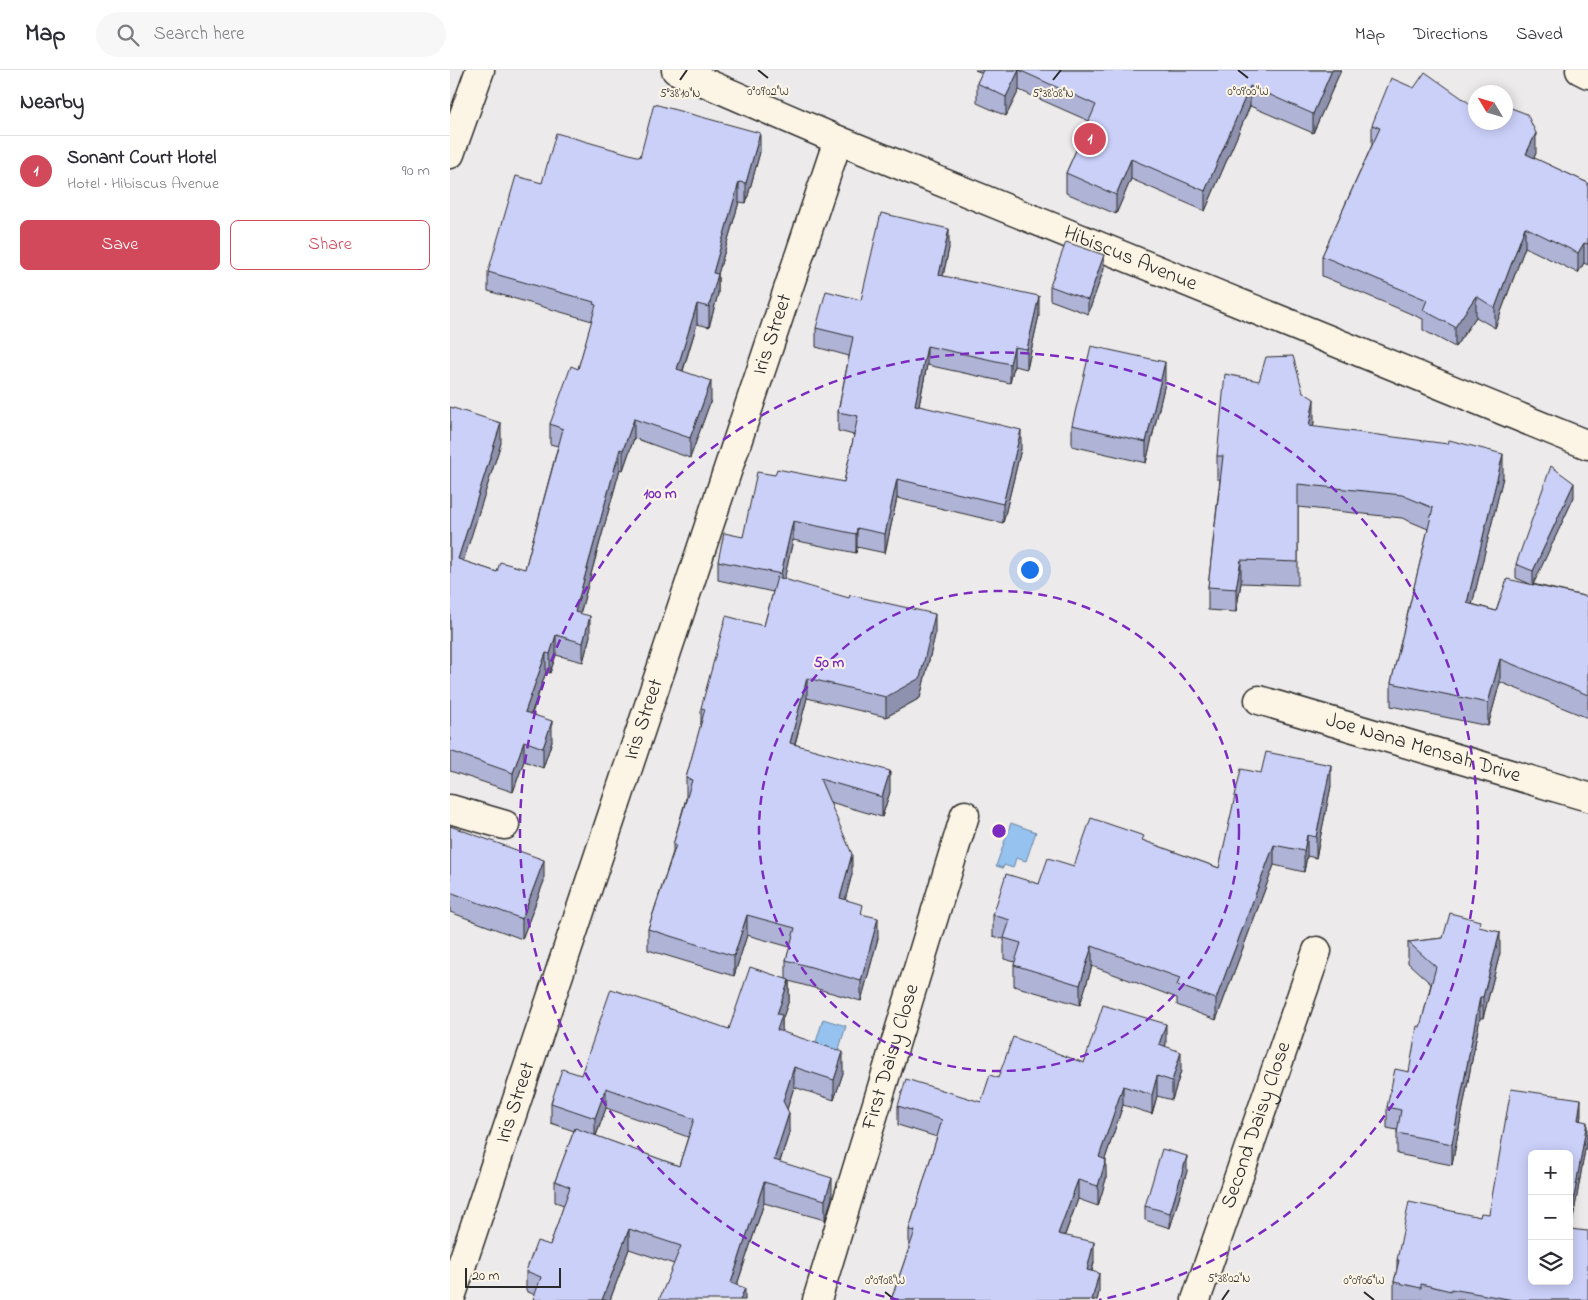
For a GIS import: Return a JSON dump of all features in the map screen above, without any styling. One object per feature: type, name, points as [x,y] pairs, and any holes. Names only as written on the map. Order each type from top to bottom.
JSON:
[{"type":"street","points":[[450,154],[480,70]]},
{"type":"street","name":"Hibiscus Avenue","points":[[676,70],[838,140],[1588,445]]},
{"type":"street","points":[[1580,70],[1588,74]]},
{"type":"street","name":"Iris Street","points":[[450,1300],[838,140]]},
{"type":"street","name":"Joe Nana Mensah Drive","points":[[1259,700],[1588,797]]},
{"type":"street","points":[[450,809],[505,825]]},
{"type":"street","name":"First Daisy Close","points":[[817,1300],[965,815]]},
{"type":"street","name":"Second Daisy Close","points":[[1196,1300],[1316,951]]},
{"type":"water","points":[[1011,823],[1036,832],[1026,861],[1016,858],[1013,868],[1004,865],[1003,868],[996,866]]},
{"type":"water","points":[[823,1019],[846,1026],[835,1062],[812,1055]]},
{"type":"building","points":[[983,70],[1019,70],[1006,97],[977,83]]},
{"type":"building","points":[[1019,70],[1332,70],[1313,114],[1250,86],[1205,191],[1131,159],[1116,195],[1066,173],[1096,105]]},
{"type":"building","points":[[1425,72],[1468,102],[1468,130],[1513,130],[1513,109],[1527,114],[1536,133],[1526,154],[1588,183],[1588,244],[1584,243],[1578,253],[1525,227],[1495,308],[1476,296],[1455,327],[1423,310],[1427,300],[1322,256],[1380,128],[1372,125],[1391,78],[1414,88]]},
{"type":"building","points":[[654,104],[760,133],[746,183],[739,182],[713,273],[718,274],[709,307],[697,304],[677,369],[711,381],[690,438],[634,419],[623,450],[620,449],[575,612],[590,616],[583,643],[556,635],[550,654],[546,653],[525,712],[552,721],[543,748],[524,741],[513,773],[450,751],[450,407],[501,423],[458,559],[497,572],[500,562],[525,569],[563,429],[550,424],[571,366],[578,369],[596,305],[593,304],[594,302],[488,272],[516,176],[542,183],[556,133],[640,157]]},
{"type":"building","points":[[881,213],[949,229],[939,275],[1039,296],[1027,349],[1014,347],[1010,364],[927,346],[915,405],[1021,430],[1003,504],[897,479],[885,534],[857,528],[856,534],[793,521],[781,574],[718,561],[724,533],[743,537],[757,472],[775,475],[777,469],[844,482],[858,416],[838,412],[853,337],[816,328],[826,291],[861,300]]},
{"type":"building","points":[[1066,242],[1104,255],[1088,300],[1050,286]]},
{"type":"building","points":[[1091,346],[1165,362],[1146,442],[1072,425]]},
{"type":"building","points":[[1293,356],[1303,392],[1314,399],[1309,426],[1448,444],[1449,440],[1503,454],[1467,603],[1496,611],[1507,579],[1588,597],[1588,695],[1500,659],[1488,703],[1391,683],[1433,508],[1402,495],[1298,484],[1298,562],[1241,560],[1236,589],[1208,587],[1223,456],[1217,456],[1225,374],[1259,381],[1266,357]]},
{"type":"building","points":[[1551,466],[1574,483],[1533,571],[1516,564]]},
{"type":"building","points":[[777,577],[849,598],[850,595],[935,614],[920,678],[886,697],[807,678],[790,743],[890,771],[882,797],[820,779],[852,854],[840,898],[863,905],[861,914],[878,918],[861,981],[786,960],[795,928],[747,915],[734,956],[648,929],[676,845],[673,845],[692,780],[686,778],[705,709],[701,708],[726,616],[764,626]]},
{"type":"building","points":[[1266,752],[1331,765],[1316,837],[1307,835],[1304,851],[1274,845],[1216,999],[1177,985],[1180,978],[1092,946],[1080,985],[1014,965],[1021,943],[1004,938],[1010,920],[993,915],[1006,874],[1039,884],[1048,858],[1074,866],[1091,818],[1144,836],[1142,840],[1219,868],[1241,769],[1261,773]]},
{"type":"building","points":[[450,826],[544,860],[522,919],[450,892]]},
{"type":"building","points":[[1450,913],[1480,921],[1479,927],[1500,932],[1483,997],[1480,997],[1452,1144],[1397,1133],[1401,1110],[1387,1107],[1395,1069],[1409,1072],[1417,1026],[1420,1027],[1436,967],[1408,942],[1443,938]]},
{"type":"building","points":[[750,967],[789,980],[777,1014],[782,1015],[777,1030],[843,1052],[834,1080],[794,1067],[783,1101],[789,1113],[774,1160],[832,1178],[825,1200],[764,1182],[731,1283],[745,1288],[740,1300],[659,1300],[681,1246],[629,1229],[602,1300],[533,1300],[541,1277],[526,1271],[537,1241],[550,1245],[570,1187],[555,1181],[575,1128],[679,1166],[694,1119],[606,1088],[595,1118],[551,1103],[562,1069],[581,1075],[611,989],[729,1029]]},
{"type":"building","points":[[1103,1005],[1166,1024],[1159,1044],[1181,1052],[1172,1081],[1157,1076],[1152,1095],[1123,1086],[1099,1157],[1106,1160],[1098,1186],[1078,1180],[1058,1234],[1094,1242],[1087,1270],[1099,1273],[1092,1300],[891,1300],[915,1231],[909,1230],[942,1120],[898,1106],[906,1079],[981,1102],[990,1075],[998,1078],[1013,1037],[1084,1063]]},
{"type":"building","points":[[1511,1089],[1581,1099],[1578,1120],[1587,1122],[1573,1203],[1573,1150],[1528,1150],[1528,1285],[1573,1285],[1573,1229],[1588,1231],[1588,1300],[1514,1300],[1451,1289],[1451,1291],[1421,1284],[1421,1288],[1394,1282],[1409,1202],[1480,1217],[1481,1213],[1489,1214]]},
{"type":"building","points":[[1162,1149],[1187,1156],[1170,1213],[1145,1206]]},
{"type":"place","name":"Sonant Court Hotel","points":[[1090,139]]}]
